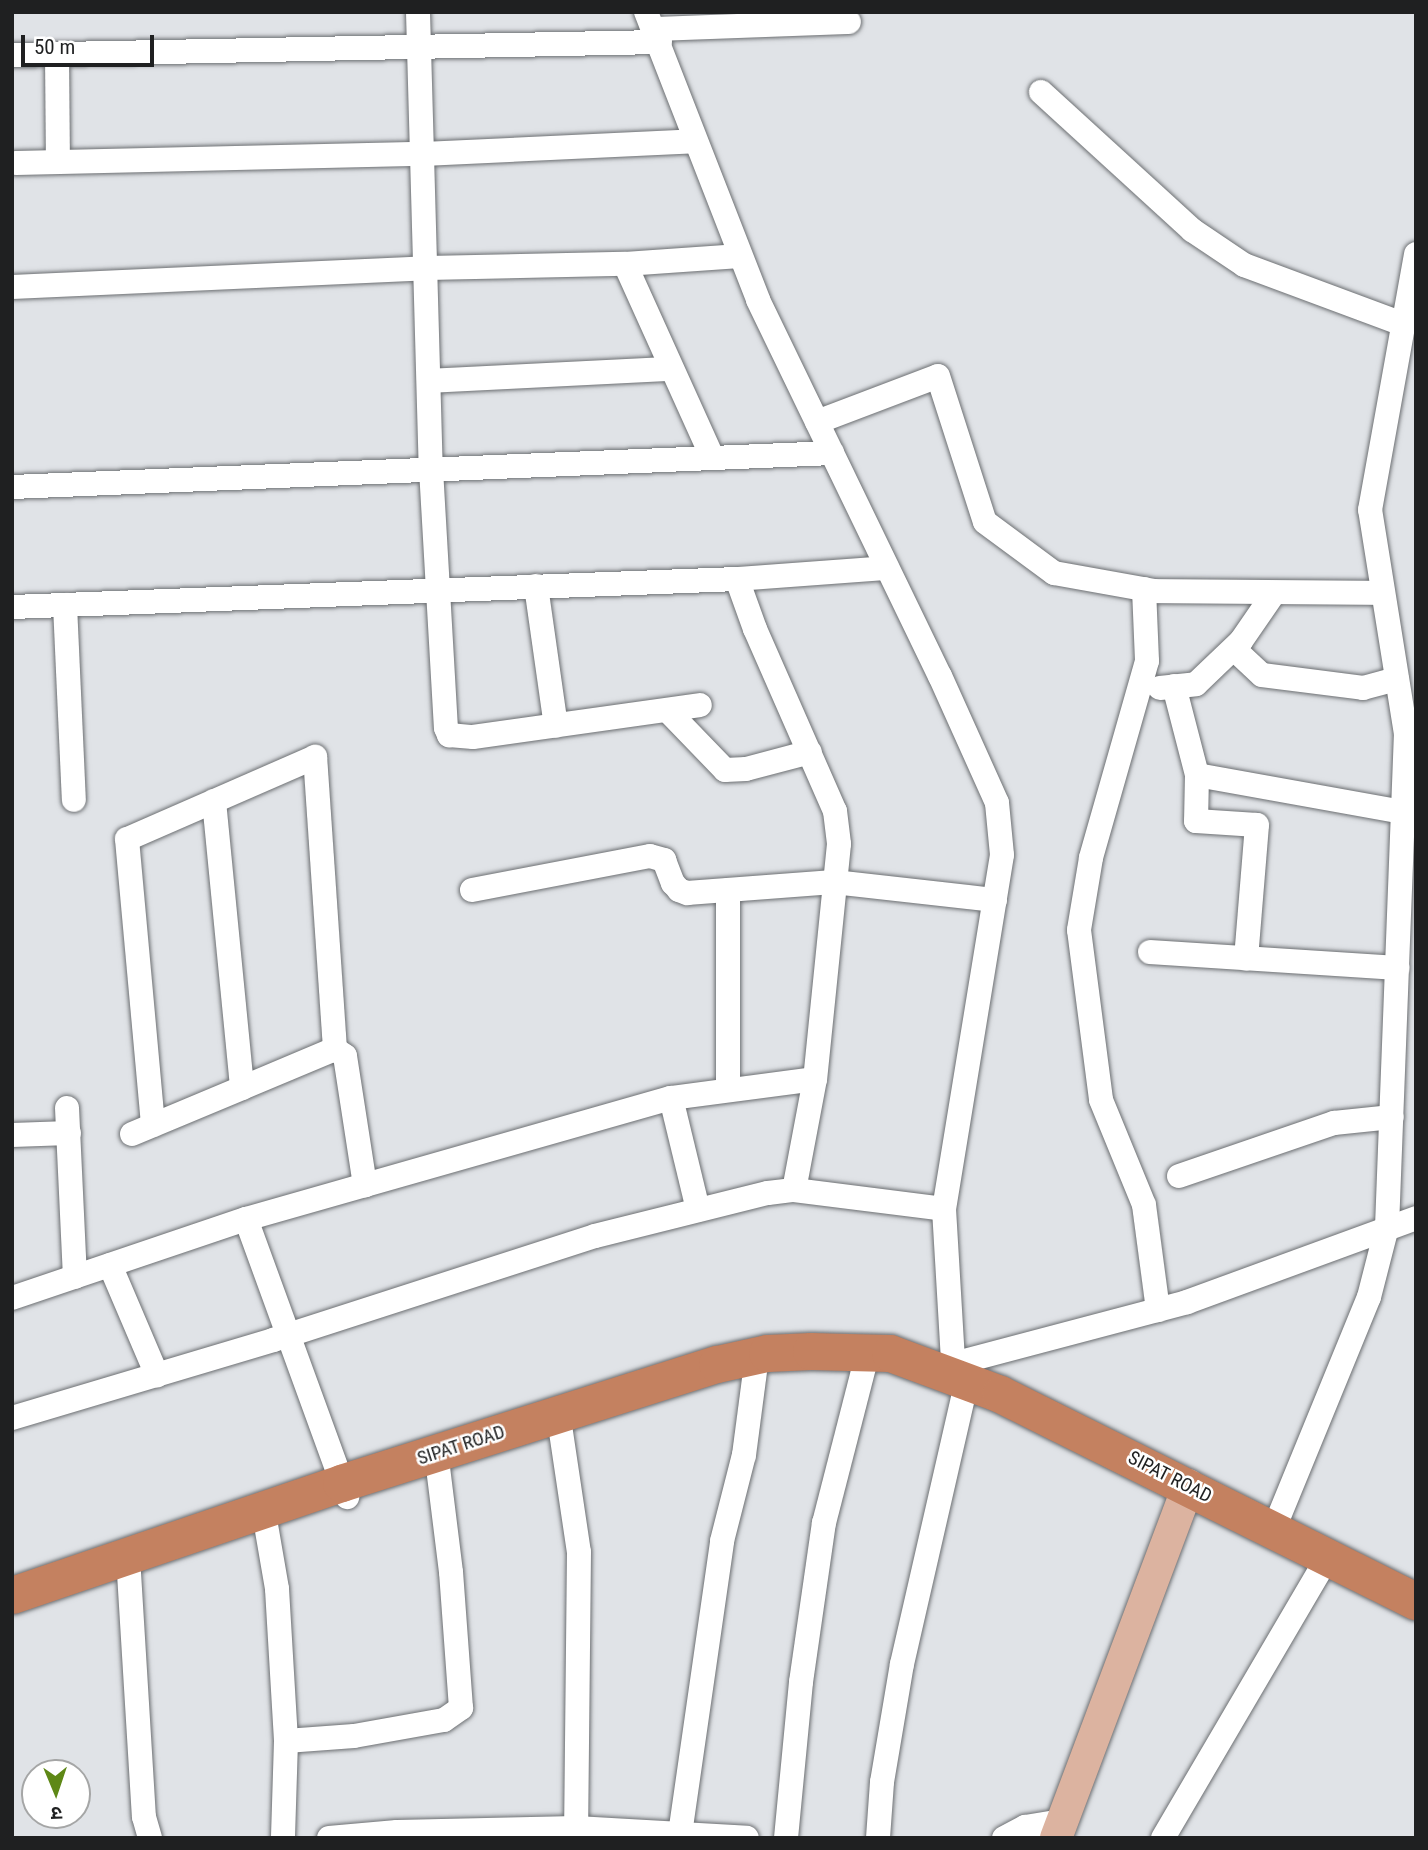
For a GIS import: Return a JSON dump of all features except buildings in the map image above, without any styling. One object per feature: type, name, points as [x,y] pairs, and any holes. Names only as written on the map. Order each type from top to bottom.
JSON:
[{"type":"highway","name":"SIPAT ROAD","points":[[12,1595],[344,1491],[718,1364],[867,1360],[948,1372],[1189,1485],[1273,1531],[1416,1601]]},
{"type":"highway","name":"SIPAT ROAD","points":[[12,1612],[266,1525],[344,1491],[561,1432],[756,1365]]},
{"type":"main road","points":[[1059,1829],[1189,1485]]},
{"type":"street","points":[[418,12],[431,469],[444,721],[449,735],[473,737],[700,705]]},
{"type":"street","points":[[12,55],[419,48],[653,28],[849,22]]},
{"type":"street","points":[[653,28],[758,300],[997,803],[1002,855],[944,1209],[948,1372],[882,1783],[878,1838]]},
{"type":"street","points":[[57,54],[58,161]]},
{"type":"street","points":[[1041,92],[1192,230],[1244,265],[1403,324]]},
{"type":"street","points":[[16,163],[423,154],[695,141]]},
{"type":"street","points":[[1273,1531],[1369,1297],[1387,1227],[1392,1117],[1406,1003],[1397,968],[1407,941],[1403,812],[1406,734],[1370,510],[1416,254]]},
{"type":"street","points":[[12,287],[427,268],[625,264],[740,256]]},
{"type":"street","points":[[625,264],[670,369],[712,457]]},
{"type":"street","points":[[429,381],[670,369]]},
{"type":"street","points":[[817,422],[937,376],[985,522],[1054,573],[1144,589],[1383,593]]},
{"type":"street","points":[[12,487],[832,453]]},
{"type":"street","points":[[12,607],[737,579],[887,568]]},
{"type":"street","points":[[737,579],[755,629],[835,811],[839,844],[815,1079],[794,1189]]},
{"type":"street","points":[[536,586],[556,726]]},
{"type":"street","points":[[1144,589],[1147,661],[1091,858],[1079,930],[1101,1100],[1144,1205],[1158,1310]]},
{"type":"street","points":[[1138,690],[1196,684],[1234,649],[1273,593]]},
{"type":"street","points":[[65,605],[75,800]]},
{"type":"street","points":[[1234,649],[1262,675],[1363,688],[1397,679]]},
{"type":"street","points":[[1174,686],[1197,775],[1196,821],[1257,825],[1246,959]]},
{"type":"street","points":[[668,711],[725,770],[746,769],[810,752]]},
{"type":"street","points":[[315,757],[335,1049],[142,1130],[127,839],[315,757]]},
{"type":"street","points":[[1197,775],[1403,812]]},
{"type":"street","points":[[215,801],[242,1088]]},
{"type":"street","points":[[472,890],[650,856],[664,860],[679,890],[687,893],[834,882],[995,901]]},
{"type":"street","points":[[728,890],[728,1090]]},
{"type":"street","points":[[1150,952],[1397,968]]},
{"type":"street","points":[[335,1049],[345,1056],[365,1185]]},
{"type":"street","points":[[12,1298],[246,1219],[671,1098],[815,1079]]},
{"type":"street","points":[[671,1098],[698,1210]]},
{"type":"street","points":[[1179,1176],[1334,1123],[1392,1117]]},
{"type":"street","points":[[12,1135],[68,1120],[75,1277]]},
{"type":"street","points":[[12,1418],[289,1335],[595,1236],[698,1210],[794,1189],[944,1209]]},
{"type":"street","points":[[948,1372],[1187,1302],[1416,1218]]},
{"type":"street","points":[[246,1219],[344,1491]]},
{"type":"street","points":[[110,1265],[157,1375]]},
{"type":"street","points":[[786,1838],[801,1682],[824,1523],[867,1360]]},
{"type":"street","points":[[680,1835],[722,1541],[744,1455],[756,1365]]},
{"type":"street","points":[[561,1432],[579,1552],[576,1828]]},
{"type":"street","points":[[286,1741],[354,1736],[444,1720],[454,1716],[461,1708],[453,1585],[438,1467]]},
{"type":"street","points":[[266,1525],[277,1589],[286,1741],[283,1838]]},
{"type":"street","points":[[1163,1838],[1327,1558]]},
{"type":"street","points":[[129,1573],[144,1817],[150,1838]]},
{"type":"street","points":[[329,1838],[576,1828],[747,1838]]},
{"type":"street","points":[[1004,1838],[1025,1828],[1059,1829]]}]
